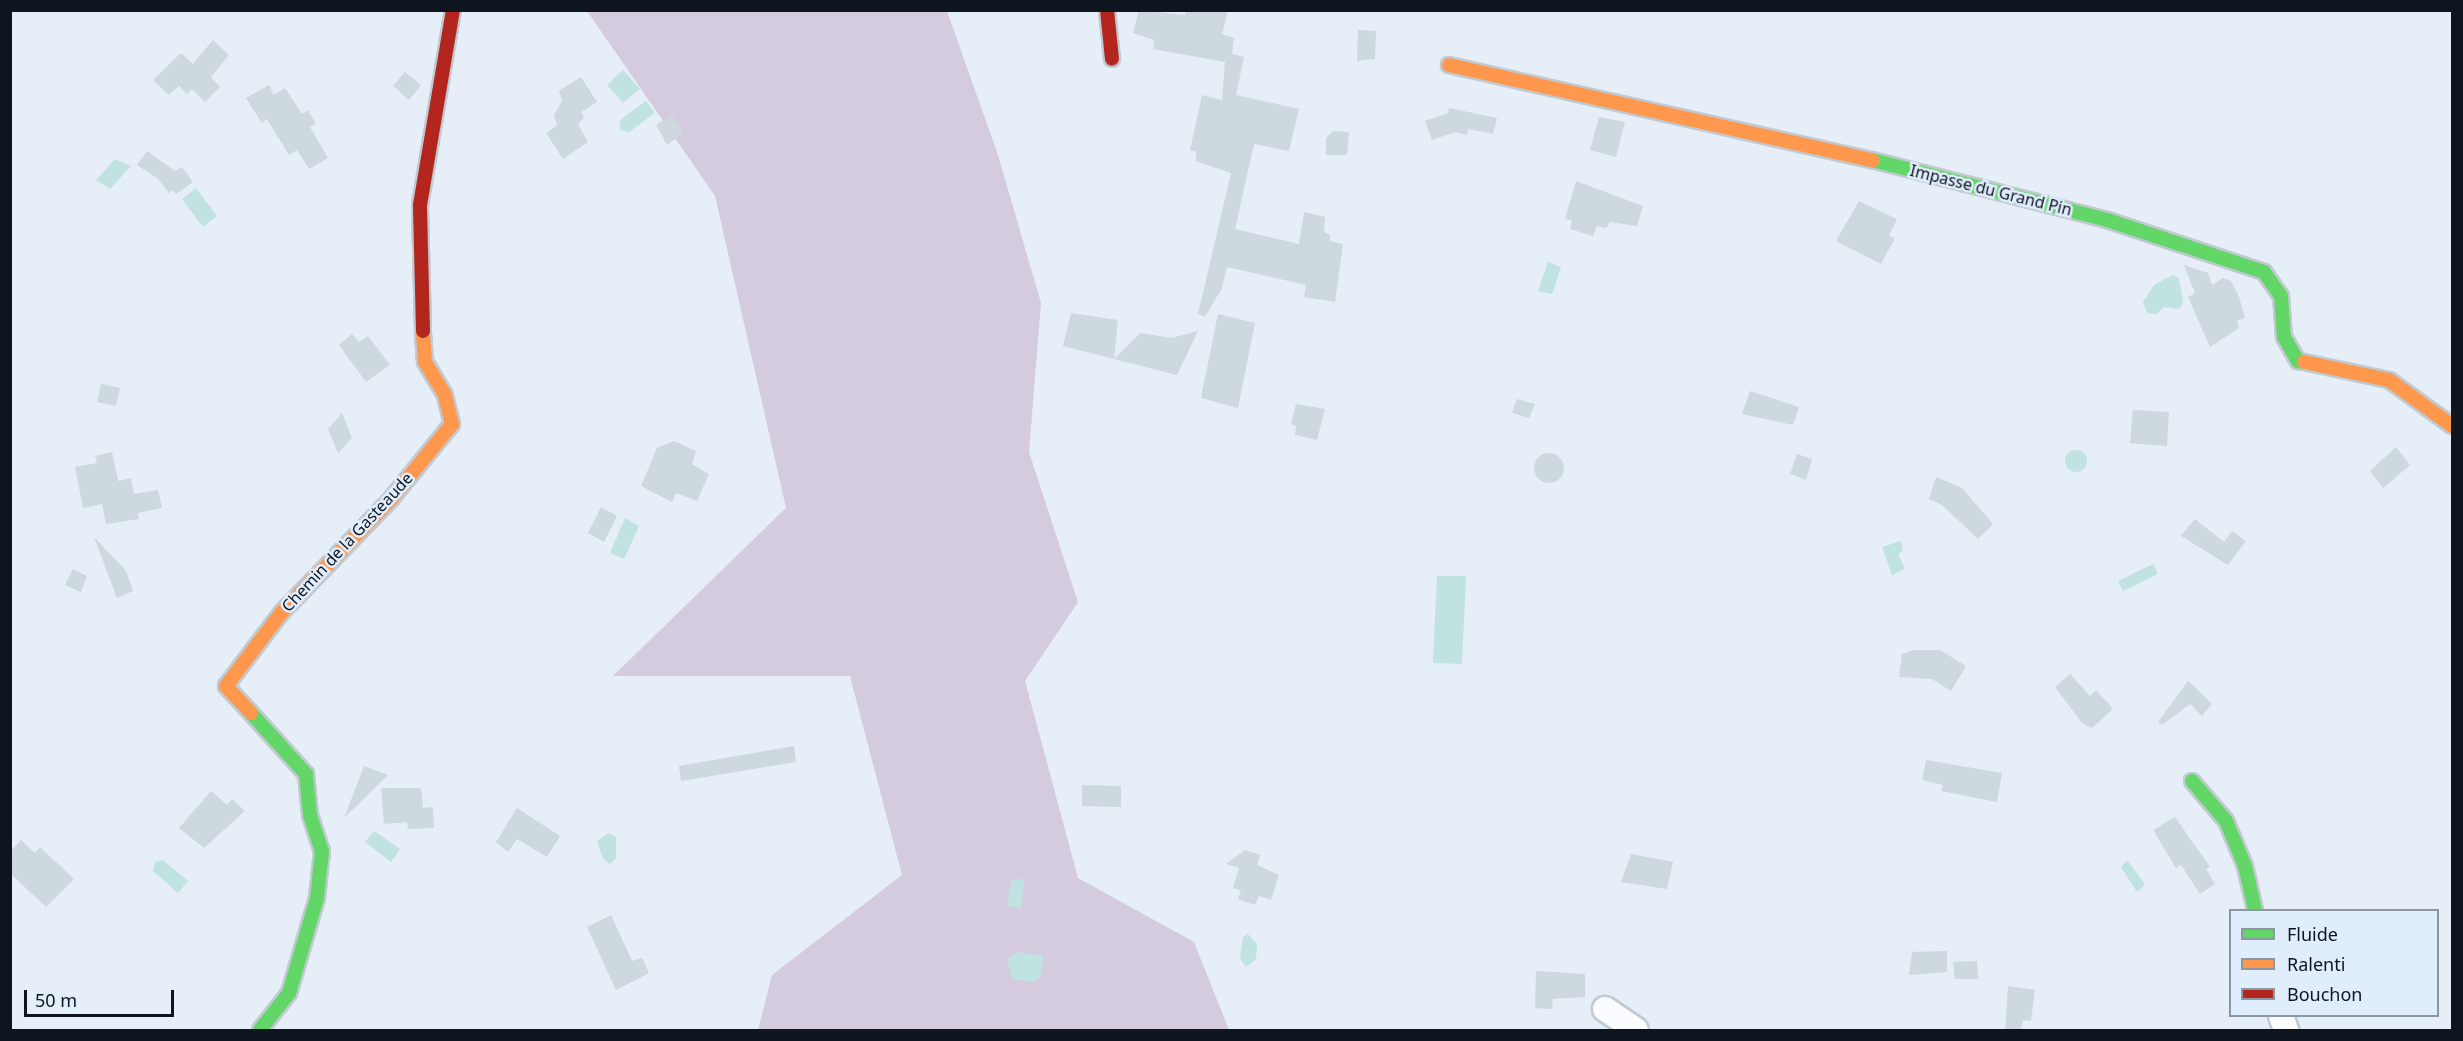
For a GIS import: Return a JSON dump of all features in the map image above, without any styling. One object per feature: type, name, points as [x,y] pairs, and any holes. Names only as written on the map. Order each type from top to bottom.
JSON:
[{"type":"street","name":"Chemin de la Gasteaude","points":[[260,1030],[289,993],[317,898],[322,851],[310,815],[306,774],[225,686],[282,612],[391,499],[452,424],[445,395],[425,362],[418,262],[420,205],[454,25],[453,10]]},
{"type":"street","points":[[1107,10],[1112,59]]},
{"type":"street","name":"Impasse du Grand Pin","points":[[1449,66],[1802,142],[2108,220],[2264,272],[2281,297],[2284,337],[2298,361],[2390,380],[2452,426]]},
{"type":"street","points":[[2192,781],[2226,821],[2245,866],[2255,909]]},
{"type":"street","points":[[1605,1009],[1636,1030]]},
{"type":"shaded area","points":[[587,11],[947,11],[998,155],[1041,303],[1029,452],[1078,602],[1025,681],[1078,878],[1194,942],[1229,1030],[758,1030],[772,975],[902,875],[850,676],[613,676],[786,508],[715,196]]},
{"type":"shaded area","points":[[623,70],[640,89],[623,103],[607,85]]},
{"type":"shaded area","points":[[646,101],[655,113],[629,132],[620,130],[620,120]]},
{"type":"shaded area","points":[[115,159],[131,166],[110,189],[96,180]]},
{"type":"shaded area","points":[[196,188],[217,216],[203,227],[182,199]]},
{"type":"shaded area","points":[[1548,262],[1561,267],[1552,294],[1538,291]]},
{"type":"shaded area","points":[[2173,275],[2179,278],[2183,303],[2179,309],[2164,307],[2157,314],[2147,313],[2143,302],[2154,285]]},
{"type":"shaded area","points":[[2076,450],[2084,453],[2087,461],[2084,469],[2076,472],[2068,469],[2065,461],[2068,453]]},
{"type":"shaded area","points":[[625,518],[639,526],[624,559],[610,553]]},
{"type":"shaded area","points":[[1901,541],[1903,551],[1898,554],[1905,569],[1892,575],[1882,547]]},
{"type":"shaded area","points":[[2153,564],[2158,574],[2123,591],[2118,581]]},
{"type":"shaded area","points":[[1437,576],[1466,576],[1462,664],[1433,663]]},
{"type":"shaded area","points":[[374,831],[400,849],[391,862],[365,842]]},
{"type":"shaded area","points":[[609,833],[616,837],[616,858],[610,864],[603,859],[597,841]]},
{"type":"shaded area","points":[[163,860],[188,881],[178,893],[153,871],[155,862]]},
{"type":"shaded area","points":[[2127,860],[2145,884],[2137,892],[2121,867]]},
{"type":"shaded area","points":[[1012,879],[1024,880],[1021,909],[1007,906]]},
{"type":"shaded area","points":[[1248,934],[1257,944],[1256,959],[1246,967],[1240,959],[1243,937]]},
{"type":"shaded area","points":[[1017,952],[1043,956],[1042,973],[1035,982],[1012,979],[1007,960]]},
{"type":"building","points":[[1139,10],[1185,15],[1186,10],[1228,10],[1222,34],[1234,38],[1232,54],[1244,57],[1236,95],[1299,109],[1289,151],[1254,144],[1235,229],[1299,244],[1304,212],[1325,217],[1324,232],[1330,235],[1330,241],[1343,244],[1335,302],[1304,297],[1306,285],[1227,267],[1222,288],[1205,317],[1198,314],[1231,173],[1196,161],[1196,152],[1190,150],[1202,95],[1222,100],[1225,62],[1153,49],[1154,40],[1133,33]]},
{"type":"building","points":[[1358,30],[1376,31],[1375,59],[1357,61]]},
{"type":"building","points":[[213,40],[229,55],[211,77],[220,87],[205,102],[192,89],[187,94],[179,86],[169,95],[153,80],[181,53],[193,64]]},
{"type":"building","points":[[405,72],[421,85],[409,100],[393,86]]},
{"type":"building","points":[[581,77],[597,102],[581,112],[584,118],[578,124],[588,142],[563,159],[546,133],[557,125],[554,116],[562,100],[559,91]]},
{"type":"building","points":[[269,85],[274,95],[285,88],[302,114],[308,110],[316,124],[310,127],[328,158],[309,169],[297,150],[289,155],[267,119],[262,123],[246,98]]},
{"type":"building","points":[[1449,108],[1497,118],[1493,134],[1468,129],[1467,135],[1455,132],[1432,140],[1425,121],[1448,113]]},
{"type":"building","points":[[672,115],[684,133],[667,145],[656,125]]},
{"type":"building","points":[[1599,117],[1625,122],[1616,157],[1590,150]]},
{"type":"building","points":[[1333,131],[1349,132],[1347,155],[1326,155],[1326,138]]},
{"type":"building","points":[[147,151],[175,171],[182,167],[193,182],[176,194],[173,190],[169,193],[158,179],[137,165]]},
{"type":"building","points":[[1576,181],[1643,206],[1637,226],[1610,222],[1606,228],[1597,226],[1593,236],[1570,229],[1572,220],[1565,219]]},
{"type":"building","points":[[1859,201],[1897,219],[1889,236],[1895,238],[1881,264],[1836,241]]},
{"type":"building","points":[[2184,265],[2208,273],[2212,285],[2223,278],[2231,281],[2239,297],[2245,318],[2237,321],[2239,328],[2210,347],[2188,297],[2195,293]]},
{"type":"building","points":[[1071,313],[1118,320],[1114,359],[1063,346]]},
{"type":"building","points":[[1218,314],[1255,323],[1238,408],[1201,398]]},
{"type":"building","points":[[1198,331],[1177,375],[1114,359],[1140,333],[1172,338]]},
{"type":"building","points":[[352,334],[359,342],[368,336],[390,365],[366,382],[339,345]]},
{"type":"building","points":[[101,384],[120,388],[116,406],[97,402]]},
{"type":"building","points":[[1750,391],[1799,407],[1793,425],[1742,414]]},
{"type":"building","points":[[1517,399],[1535,404],[1529,418],[1512,413]]},
{"type":"building","points":[[1296,404],[1325,409],[1317,440],[1295,435],[1296,426],[1291,424]]},
{"type":"building","points":[[2133,410],[2169,412],[2167,446],[2130,443]]},
{"type":"building","points":[[342,413],[352,438],[338,453],[328,429]]},
{"type":"building","points":[[674,441],[696,451],[692,464],[709,474],[697,501],[676,493],[672,502],[641,486],[657,448]]},
{"type":"building","points":[[2396,447],[2410,465],[2383,488],[2370,471]]},
{"type":"building","points":[[112,452],[118,481],[131,478],[134,494],[158,490],[162,508],[138,513],[139,519],[106,524],[102,504],[83,508],[75,467],[97,463],[95,456]]},
{"type":"building","points":[[1549,453],[1559,458],[1564,468],[1559,478],[1549,483],[1539,478],[1534,468],[1539,458]]},
{"type":"building","points":[[1797,454],[1812,459],[1806,480],[1790,474]]},
{"type":"building","points":[[1936,477],[1962,488],[1993,524],[1978,539],[1942,505],[1929,499]]},
{"type":"building","points":[[601,507],[617,516],[604,542],[588,533]]},
{"type":"building","points":[[2195,519],[2224,542],[2232,531],[2246,541],[2228,565],[2181,536]]},
{"type":"building","points":[[94,537],[126,571],[133,591],[117,598]]},
{"type":"building","points":[[73,569],[87,576],[81,592],[65,585]]},
{"type":"building","points":[[1913,650],[1940,650],[1966,666],[1951,691],[1932,679],[1899,677],[1902,654]]},
{"type":"building","points":[[2070,674],[2090,696],[2096,690],[2113,709],[2092,728],[2082,723],[2055,687]]},
{"type":"building","points":[[2188,681],[2212,704],[2202,716],[2190,704],[2162,725],[2158,722]]},
{"type":"building","points":[[794,746],[796,762],[681,781],[679,766]]},
{"type":"building","points":[[1926,760],[2002,773],[1997,802],[1941,791],[1943,785],[1922,780]]},
{"type":"building","points":[[364,766],[388,775],[344,818]]},
{"type":"building","points":[[1082,785],[1121,786],[1121,807],[1082,806]]},
{"type":"building","points":[[381,788],[421,788],[423,808],[433,807],[434,828],[408,829],[407,822],[384,824]]},
{"type":"building","points":[[211,791],[227,805],[232,799],[245,811],[204,848],[179,828]]},
{"type":"building","points":[[517,808],[560,836],[547,857],[517,839],[508,852],[496,842]]},
{"type":"building","points":[[2175,817],[2210,867],[2206,869],[2215,884],[2200,894],[2181,865],[2176,868],[2153,830]]},
{"type":"building","points":[[21,840],[35,853],[40,847],[74,879],[46,907],[10,873],[10,852]]},
{"type":"building","points":[[1245,850],[1260,855],[1257,865],[1279,875],[1271,900],[1259,896],[1255,905],[1238,899],[1241,890],[1233,888],[1239,868],[1226,864]]},
{"type":"building","points":[[1631,854],[1673,862],[1667,889],[1621,882]]},
{"type":"building","points":[[611,915],[632,961],[642,958],[649,973],[616,990],[587,927]]},
{"type":"building","points":[[1947,951],[1947,972],[1909,975],[1912,952]]},
{"type":"building","points":[[1977,961],[1978,979],[1955,979],[1953,962]]},
{"type":"building","points":[[1536,971],[1585,974],[1585,997],[1553,999],[1552,1009],[1535,1008]]},
{"type":"building","points":[[2008,986],[2035,990],[2031,1021],[2023,1020],[2021,1030],[2005,1030]]},
{"type":"traffic: fast","points":[[1872,160],[2107,220],[2264,272],[2281,296],[2284,337],[2298,361],[2304,362]]},
{"type":"traffic: fast","points":[[251,713],[306,774],[310,815],[322,851],[317,898],[289,993],[260,1030]]},
{"type":"traffic: fast","points":[[2192,781],[2226,821],[2245,866],[2255,909]]},
{"type":"traffic: slow","points":[[1449,65],[1872,160]]},
{"type":"traffic: slow","points":[[251,713],[226,686],[282,612],[391,499],[452,424],[445,395],[425,362],[423,331]]},
{"type":"traffic: slow","points":[[2304,362],[2389,380],[2452,426]]},
{"type":"traffic: jam","points":[[423,331],[420,205],[453,10]]},
{"type":"traffic: jam","points":[[1107,10],[1112,59]]}]
